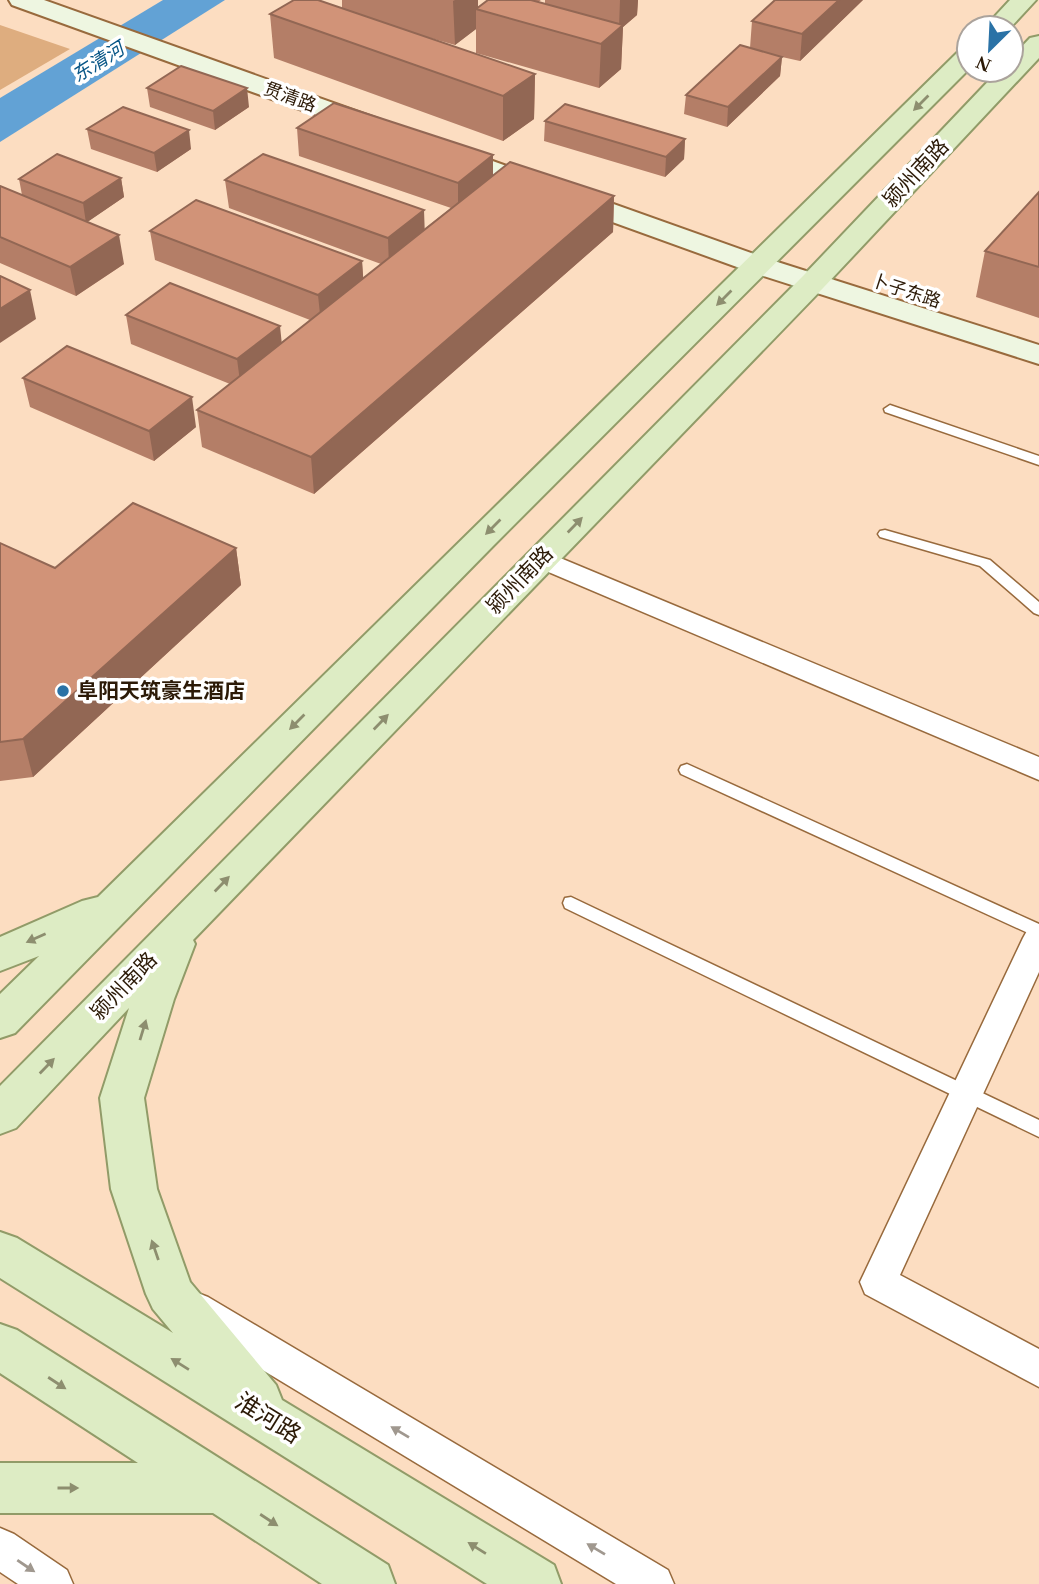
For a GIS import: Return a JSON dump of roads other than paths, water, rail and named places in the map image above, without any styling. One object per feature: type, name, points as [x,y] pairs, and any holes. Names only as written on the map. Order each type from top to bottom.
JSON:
[{"type":"main road","points":[[1010,14],[1024,0]]},
{"type":"main road","name":"颍州南路","points":[[0,1115],[1036,50]]},
{"type":"main road","points":[[0,1021],[955,69]]},
{"type":"main road","points":[[0,955],[117,902]]},
{"type":"main road","points":[[181,926],[153,999],[122,1098],[134,1189],[170,1294],[277,1424]]},
{"type":"main road","name":"淮河路","points":[[0,1253],[535,1584]]},
{"type":"main road","points":[[0,1346],[369,1584]]},
{"type":"main road","points":[[0,1488],[221,1488]]},
{"type":"street","name":"贯清路","points":[[21,0],[409,139],[765,257],[821,273]]},
{"type":"street","name":"卜子东路","points":[[821,273],[1039,335]]},
{"type":"street","points":[[821,273],[1039,355]]},
{"type":"street","points":[[541,559],[1039,769]]},
{"type":"street","points":[[1039,938],[878,1282],[1039,1369]]},
{"type":"street","points":[[170,1294],[654,1584]]},
{"type":"street","points":[[0,1548],[53,1584]]},
{"type":"lane","points":[[890,409],[1039,461]]},
{"type":"lane","points":[[885,534],[985,563],[1039,610]]},
{"type":"lane","points":[[687,770],[1039,931]]},
{"type":"lane","points":[[571,903],[1039,1129]]},
{"type":"water","name":"东清河","points":[[163,0],[225,0],[0,142],[0,98]]},
{"type":"place","name":"阜阳天筑豪生酒店","points":[[63,691]]}]
